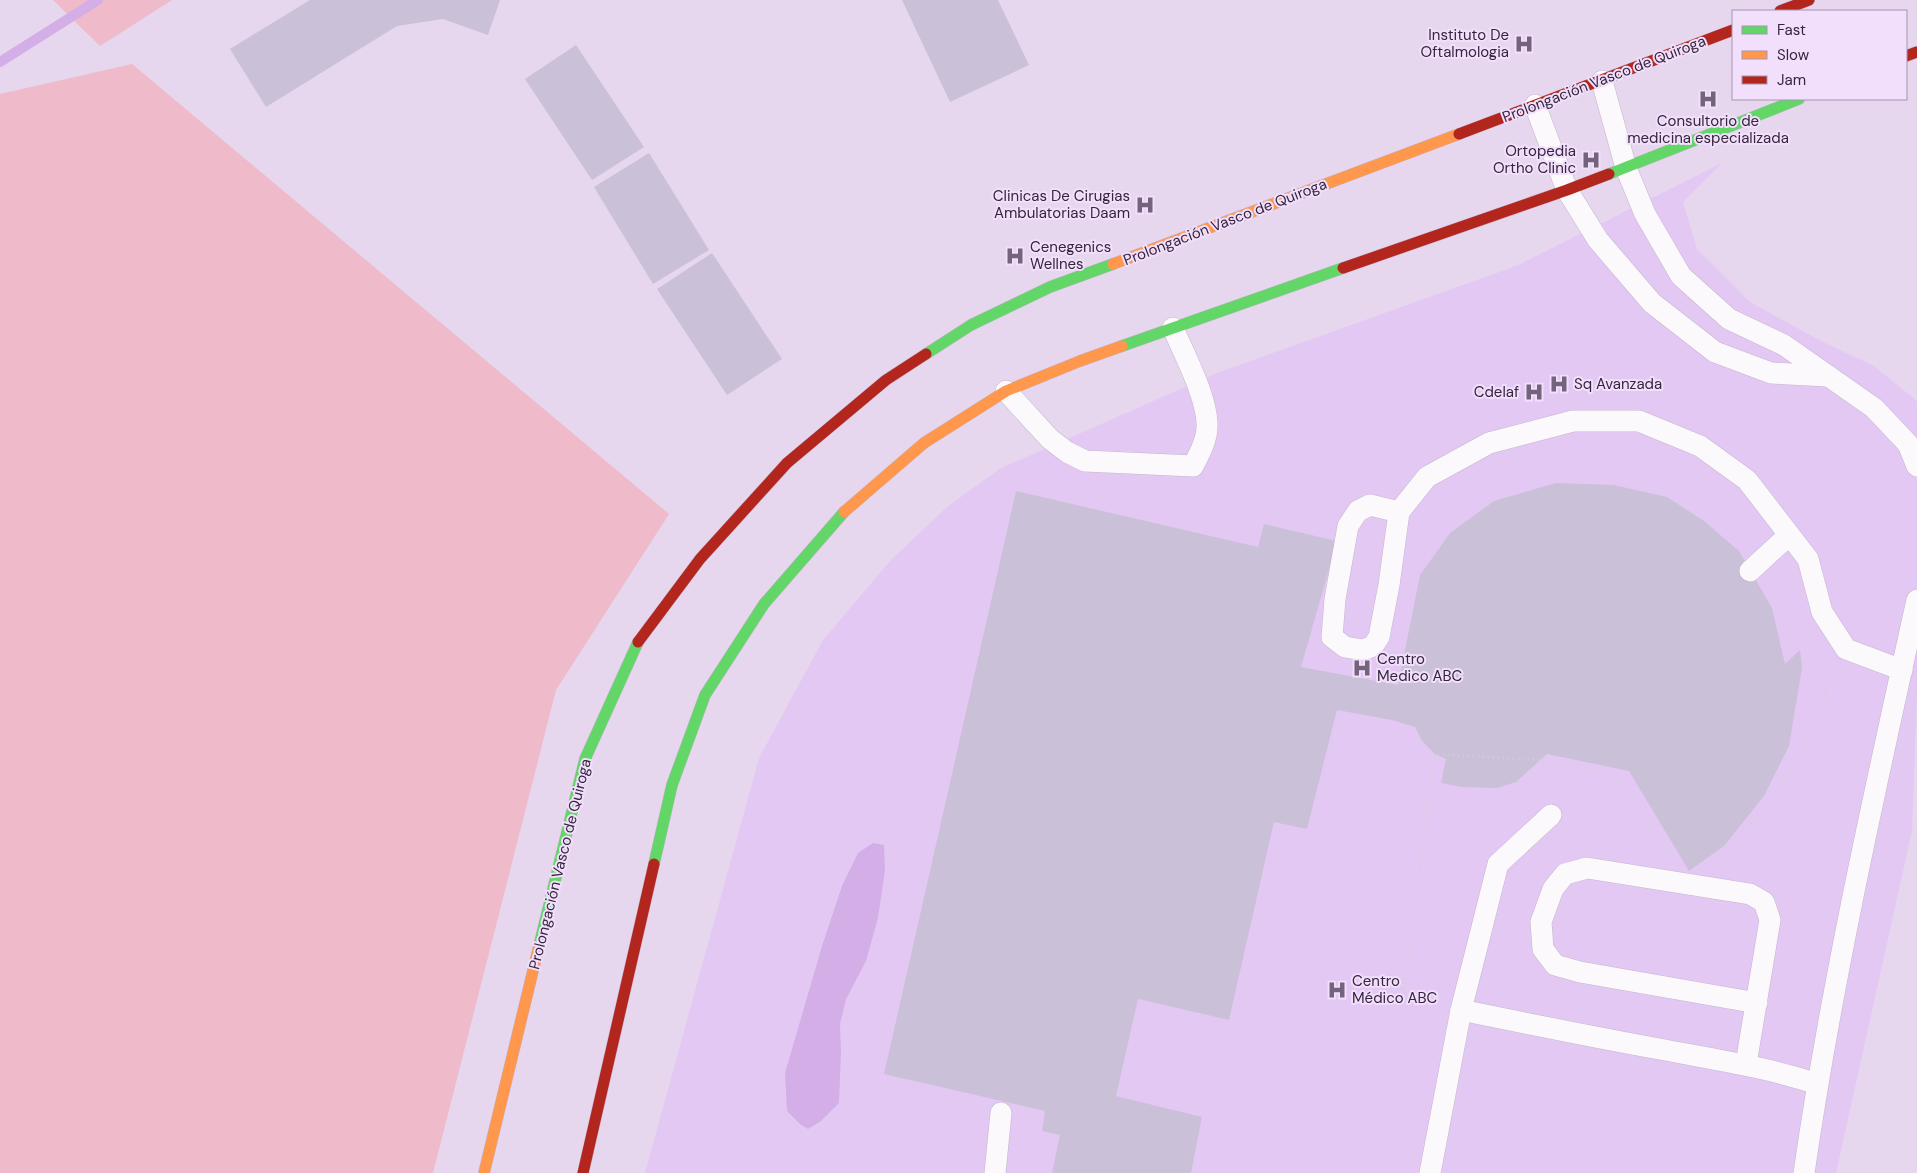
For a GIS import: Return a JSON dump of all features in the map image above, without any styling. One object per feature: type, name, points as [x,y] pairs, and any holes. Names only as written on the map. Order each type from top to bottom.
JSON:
[{"type":"street","points":[[1783,10],[1809,0]]},
{"type":"street","name":"Prolongación Vasco de Quiroga","points":[[484,1173],[585,759],[636,645],[700,558],[787,463],[886,380],[971,325],[1050,287],[1602,81],[1732,30]]},
{"type":"street","points":[[583,1173],[672,785],[705,695],[764,604],[844,512],[924,443],[1006,391],[1080,361],[1567,190],[1796,100]]},
{"type":"lane","points":[[1602,81],[1626,168],[1645,214],[1681,276],[1729,319],[1784,345],[1874,408],[1908,444],[1917,466]]},
{"type":"lane","points":[[1535,105],[1567,190],[1598,240],[1652,303],[1715,352],[1771,373],[1828,376]]},
{"type":"lane","points":[[1006,391],[1050,439],[1067,452],[1085,460],[1193,466],[1203,447],[1207,424],[1204,404],[1173,328]]},
{"type":"lane","points":[[1399,512],[1370,505],[1358,511],[1348,526],[1335,599],[1332,638],[1345,647],[1363,650],[1373,646],[1379,637],[1389,585],[1399,512],[1427,478],[1488,443],[1573,421],[1639,421],[1700,446],[1747,480],[1808,559],[1822,612],[1846,649],[1902,670]]},
{"type":"lane","points":[[1750,571],[1789,535]]},
{"type":"lane","points":[[1804,1173],[1817,1084],[1870,818],[1917,600]]},
{"type":"lane","points":[[1430,1173],[1461,1010],[1498,864],[1551,815]]},
{"type":"lane","points":[[1746,1064],[1757,1003],[1770,920],[1764,902],[1750,894],[1587,868],[1566,874],[1553,889],[1541,922],[1543,949],[1555,965],[1580,972],[1757,1003]]},
{"type":"lane","points":[[1461,1010],[1746,1064],[1817,1084]]},
{"type":"lane","points":[[995,1173],[1001,1113]]},
{"type":"path","points":[[1711,862],[1771,803],[1796,762],[1825,700],[1827,668],[1846,649]]},
{"type":"path","points":[[1402,999],[1436,754],[1553,761],[1624,779],[1667,856]]},
{"type":"shaded area","points":[[53,0],[172,0],[100,46]]},
{"type":"shaded area","points":[[132,64],[669,514],[556,690],[433,1173],[0,1173],[0,94]]},
{"type":"shaded area","name":"Centro Medico ABC","points":[[1722,163],[1683,202],[1697,249],[1750,302],[1821,341],[1874,366],[1917,401],[1917,696],[1912,831],[1836,1173],[645,1173],[759,758],[823,640],[891,560],[947,507],[1001,468],[1217,373],[1516,266]]},
{"type":"shaded area","points":[[873,843],[884,845],[885,870],[878,918],[866,961],[846,999],[840,1024],[839,1103],[821,1121],[808,1129],[787,1111],[785,1073],[822,946],[842,886],[858,853]]},
{"type":"building","points":[[310,0],[500,0],[488,35],[443,19],[397,26],[266,107],[230,49]]},
{"type":"building","points":[[902,0],[998,0],[1029,65],[950,102]]},
{"type":"building","points":[[576,45],[644,147],[592,180],[525,79]]},
{"type":"building","points":[[649,153],[709,250],[653,284],[594,187]]},
{"type":"building","points":[[712,253],[782,359],[727,395],[657,289]]},
{"type":"building","points":[[1556,483],[1614,485],[1667,497],[1704,521],[1739,551],[1772,608],[1785,664],[1800,650],[1802,668],[1789,746],[1764,796],[1724,846],[1689,871],[1629,771],[1547,754],[1516,782],[1497,788],[1461,787],[1441,783],[1446,759],[1435,754],[1422,741],[1415,727],[1392,720],[1337,710],[1307,829],[1274,822],[1229,1020],[1138,999],[1116,1096],[1202,1117],[1191,1173],[1052,1173],[1060,1135],[1042,1131],[1045,1111],[884,1074],[1016,491],[1258,547],[1264,524],[1337,541],[1301,667],[1398,685],[1420,575],[1450,533],[1494,501]]},
{"type":"waterway","points":[[0,62],[98,0]]},
{"type":"traffic: fast","points":[[1609,174],[1796,100]]},
{"type":"traffic: fast","points":[[926,354],[971,325],[1050,287],[1113,264]]},
{"type":"traffic: fast","points":[[1122,346],[1343,268]]},
{"type":"traffic: fast","points":[[654,864],[672,785],[705,695],[764,604],[844,512]]},
{"type":"traffic: fast","points":[[539,946],[585,759],[638,642]]},
{"type":"traffic: slow","points":[[1113,264],[1459,134]]},
{"type":"traffic: slow","points":[[844,512],[924,443],[1006,391],[1122,346]]},
{"type":"traffic: slow","points":[[484,1173],[539,946]]},
{"type":"traffic: jam","points":[[1783,10],[1809,0]]},
{"type":"traffic: jam","points":[[1459,134],[1732,30]]},
{"type":"traffic: jam","points":[[1907,56],[1917,52]]},
{"type":"traffic: jam","points":[[1343,268],[1609,174]]},
{"type":"traffic: jam","points":[[638,642],[700,559],[787,463],[886,380],[926,354]]},
{"type":"traffic: jam","points":[[583,1173],[654,864]]},
{"type":"place","name":"Instituto De Oftalmologia","points":[[1524,44]]},
{"type":"place","name":"Consultorio de medicina especializada","points":[[1708,99]]},
{"type":"place","name":"Ortopedia Ortho Clinic","points":[[1591,160]]},
{"type":"place","name":"Clinicas De Cirugias Ambulatorias Daam","points":[[1145,205]]},
{"type":"place","name":"Cenegenics Wellnes","points":[[1015,256]]},
{"type":"place","name":"Sq Avanzada","points":[[1559,384]]},
{"type":"place","name":"Cdelaf","points":[[1534,392]]},
{"type":"place","name":"Centro Medico ABC","points":[[1362,668]]},
{"type":"place","name":"Centro Médico ABC","points":[[1337,990]]}]
